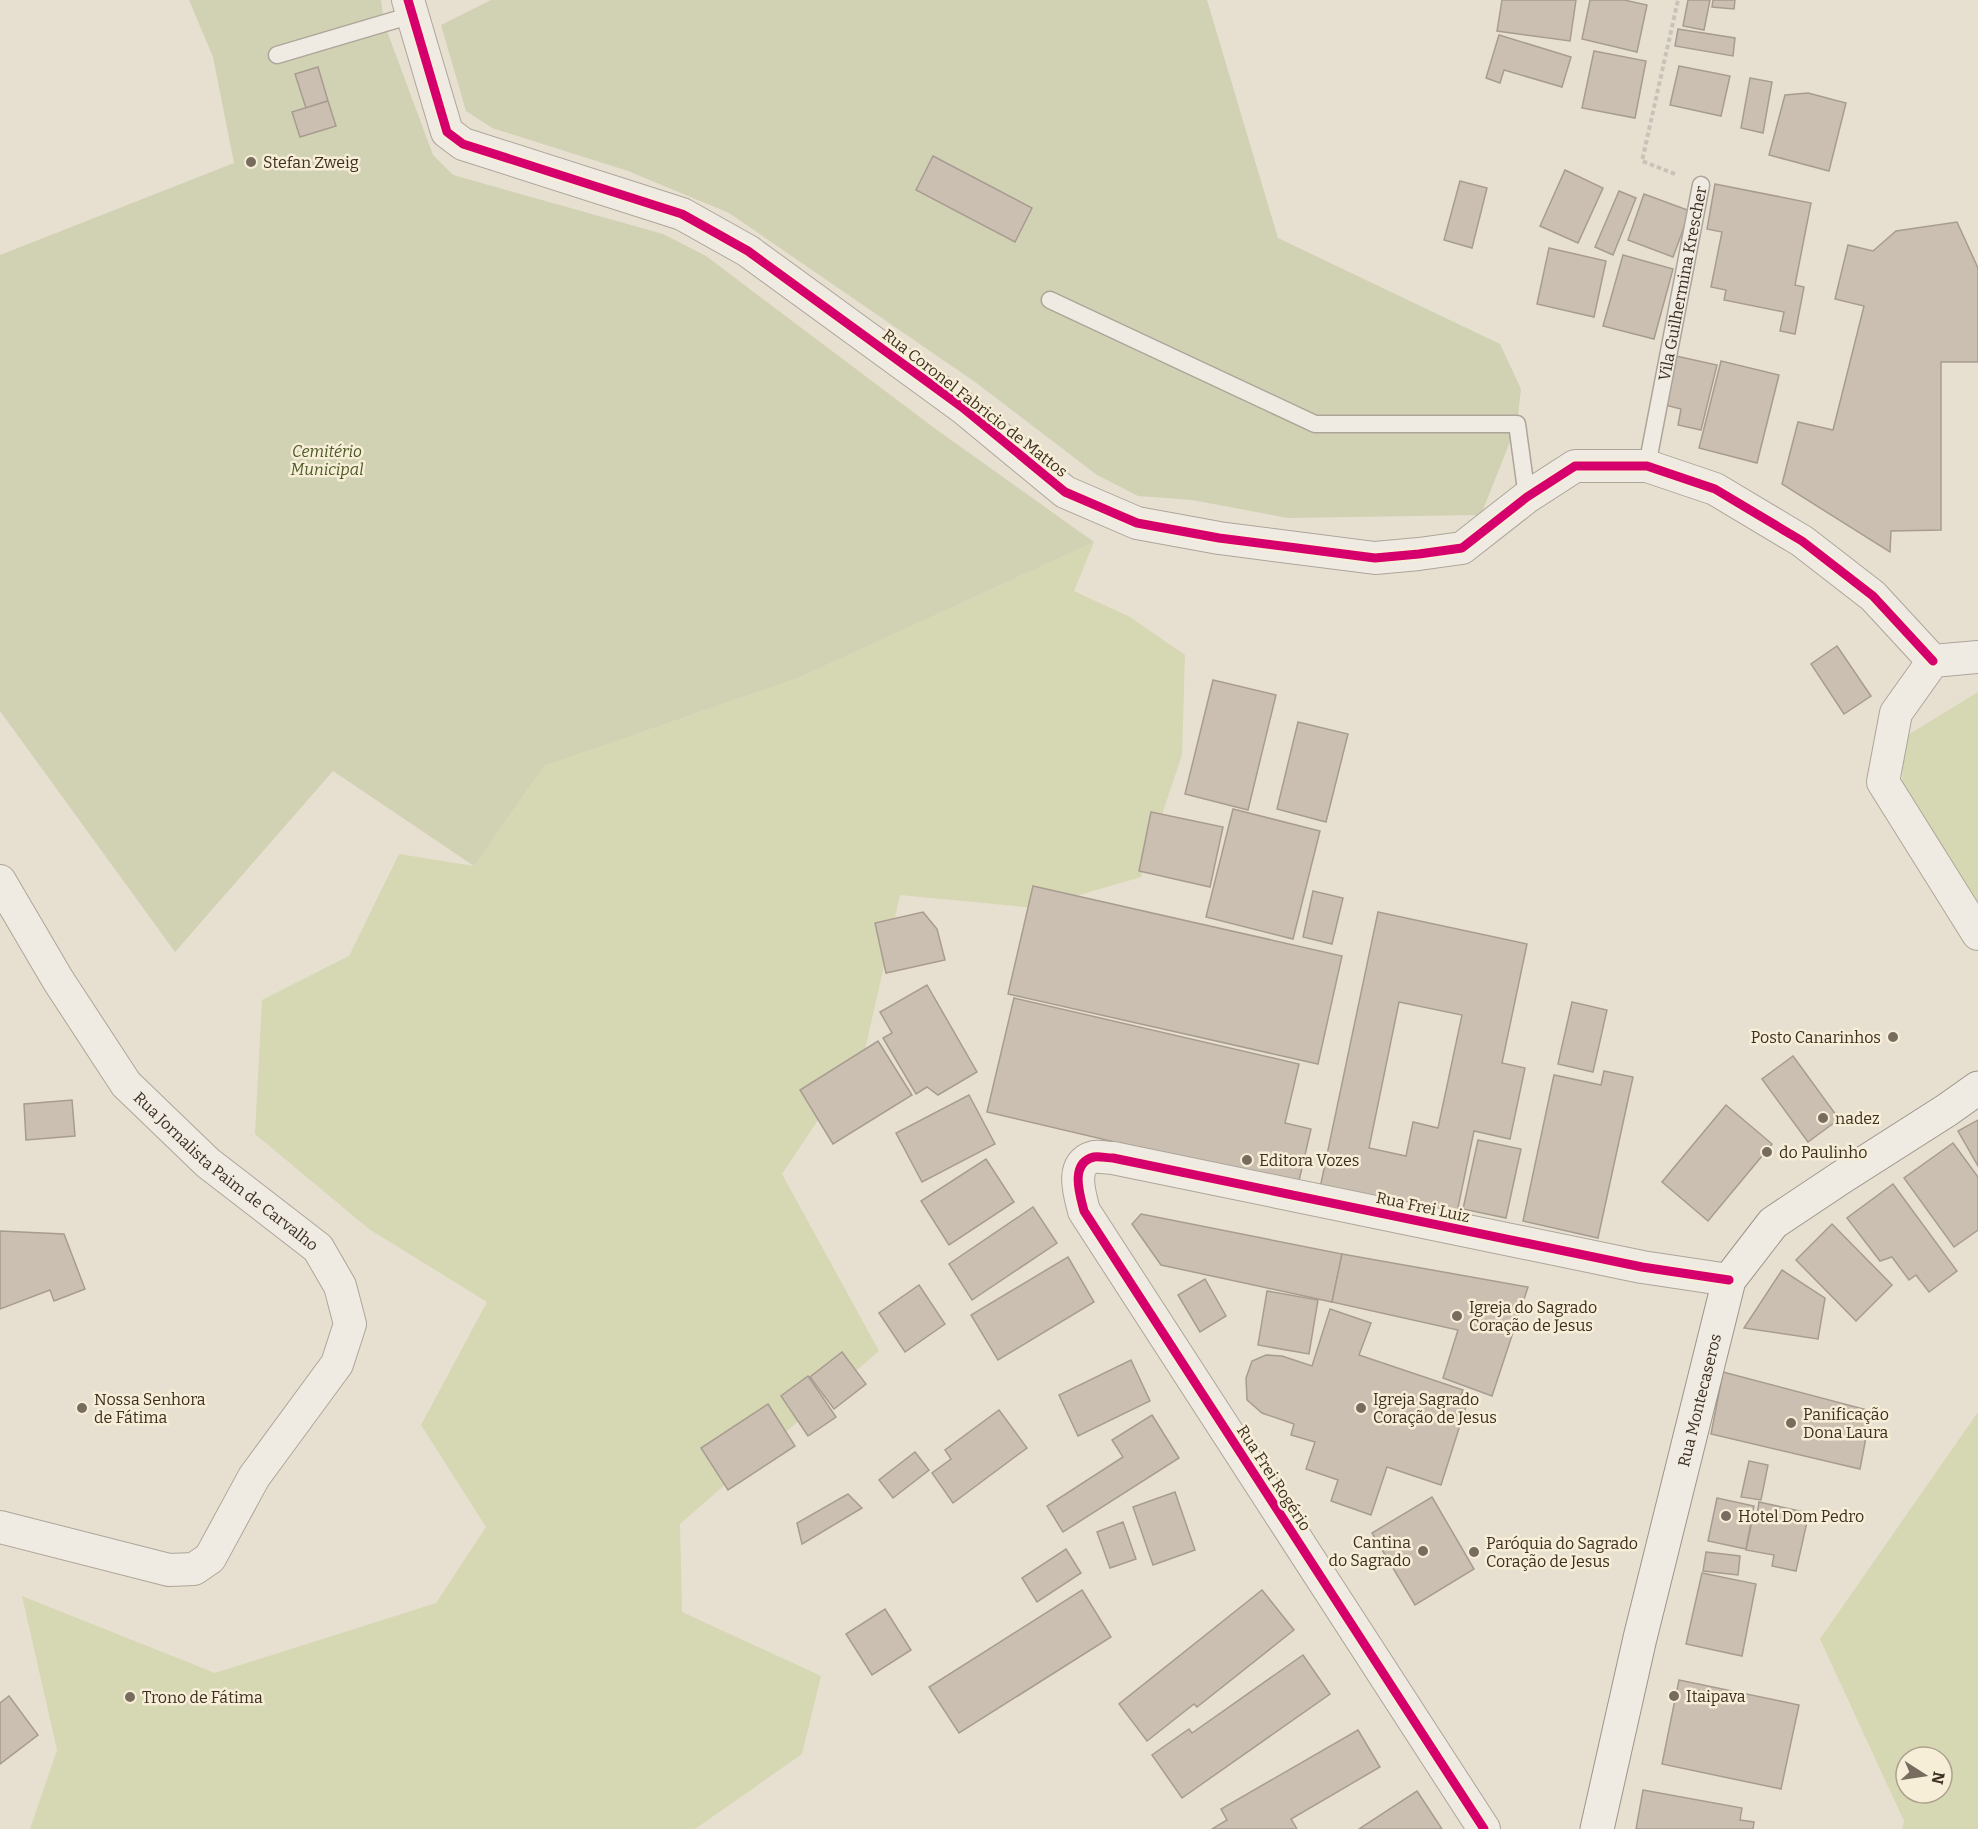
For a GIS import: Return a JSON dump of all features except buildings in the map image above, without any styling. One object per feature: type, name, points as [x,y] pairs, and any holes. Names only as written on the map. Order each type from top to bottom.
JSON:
[{"type":"main road","name":"Rua Montecaseros","points":[[1597,1829],[1640,1638],[1729,1280],[1773,1223],[1978,1088]]},
{"type":"street","name":"Rua Coronel Fabricio de Mattos","points":[[410,7],[447,132],[463,144],[682,214],[748,251],[903,363],[1065,492],[1137,524],[1219,538],[1375,558],[1462,548],[1527,496],[1575,466],[1647,466],[1715,489],[1802,541],[1873,596],[1933,661]]},
{"type":"street","points":[[1978,657],[1933,661],[1896,713],[1883,782],[1978,934]]},
{"type":"street","name":"Rua Jornalista Paim de Carvalho","points":[[0,881],[58,980],[126,1084],[208,1163],[318,1248],[340,1286],[350,1324],[337,1364],[254,1477],[210,1558],[194,1569],[169,1570],[0,1527]]},
{"type":"street","name":"Rua Frei Rogério","points":[[1113,1158],[1094,1157],[1084,1162],[1078,1174],[1078,1188],[1084,1211],[1484,1829]]},
{"type":"street","name":"Rua Frei Luiz","points":[[1113,1158],[1642,1267],[1729,1280]]},
{"type":"lane","points":[[277,55],[410,7]]},
{"type":"lane","name":"Vila Guilhermina Krescher","points":[[1647,466],[1701,185]]},
{"type":"lane","points":[[1050,300],[1315,423],[1517,424],[1527,496]]},
{"type":"green space","name":"Cemitério Municipal","points":[[189,0],[381,0],[384,23],[433,155],[453,175],[663,234],[706,256],[937,430],[1094,542],[798,678],[544,766],[474,866],[333,771],[175,952],[0,711],[0,255],[234,163],[213,57]]},
{"type":"green space","points":[[491,0],[1207,0],[1278,238],[1500,344],[1521,389],[1517,424],[1481,515],[1288,518],[1192,500],[1138,496],[1097,475],[975,382],[729,213],[628,171],[492,128],[466,111],[441,25]]},
{"type":"green space","points":[[1094,542],[1074,591],[1130,617],[1185,655],[1182,755],[1141,877],[1035,908],[900,895],[865,1050],[782,1174],[879,1351],[680,1524],[682,1612],[821,1676],[802,1754],[695,1829],[30,1829],[57,1750],[22,1596],[215,1673],[436,1603],[486,1527],[421,1425],[487,1302],[369,1229],[255,1134],[262,1000],[349,956],[399,854],[474,866],[544,766],[798,678]]},
{"type":"green space","points":[[1978,692],[1978,921],[1902,785],[1903,741],[1911,733]]},
{"type":"green space","points":[[1978,1412],[1978,1829],[1902,1829],[1904,1821],[1897,1805],[1954,1805],[1954,1745],[1894,1745],[1894,1799],[1820,1639]]},
{"type":"cycle path","points":[[408,0],[447,132],[463,144],[682,214],[748,251],[962,407],[1065,492],[1137,523],[1219,538],[1375,558],[1462,548],[1527,497],[1575,466],[1647,466],[1715,489],[1802,541],[1873,596],[1933,661]]},
{"type":"cycle path","points":[[1484,1829],[1084,1211],[1078,1180],[1081,1166],[1086,1160],[1094,1157],[1113,1158],[1642,1267],[1729,1280]]},
{"type":"place","name":"Stefan Zweig","points":[[251,162]]},
{"type":"place","name":"Posto Canarinhos","points":[[1893,1037]]},
{"type":"place","name":"nadez","points":[[1823,1118]]},
{"type":"place","name":"do Paulinho","points":[[1767,1152]]},
{"type":"place","name":"Editora Vozes","points":[[1247,1160]]},
{"type":"place","name":"Igreja do Sagrado Coração de Jesus","points":[[1457,1316]]},
{"type":"place","name":"Nossa Senhora de Fátima","points":[[82,1408]]},
{"type":"place","name":"Igreja Sagrado Coração de Jesus","points":[[1361,1408]]},
{"type":"place","name":"Panificação Dona Laura","points":[[1791,1423]]},
{"type":"place","name":"Hotel Dom Pedro","points":[[1726,1516]]},
{"type":"place","name":"Cantina do Sagrado","points":[[1423,1551]]},
{"type":"place","name":"Paróquia do Sagrado Coração de Jesus","points":[[1474,1552]]},
{"type":"place","name":"Itaipava","points":[[1674,1696]]},
{"type":"place","name":"Trono de Fátima","points":[[130,1697]]}]
